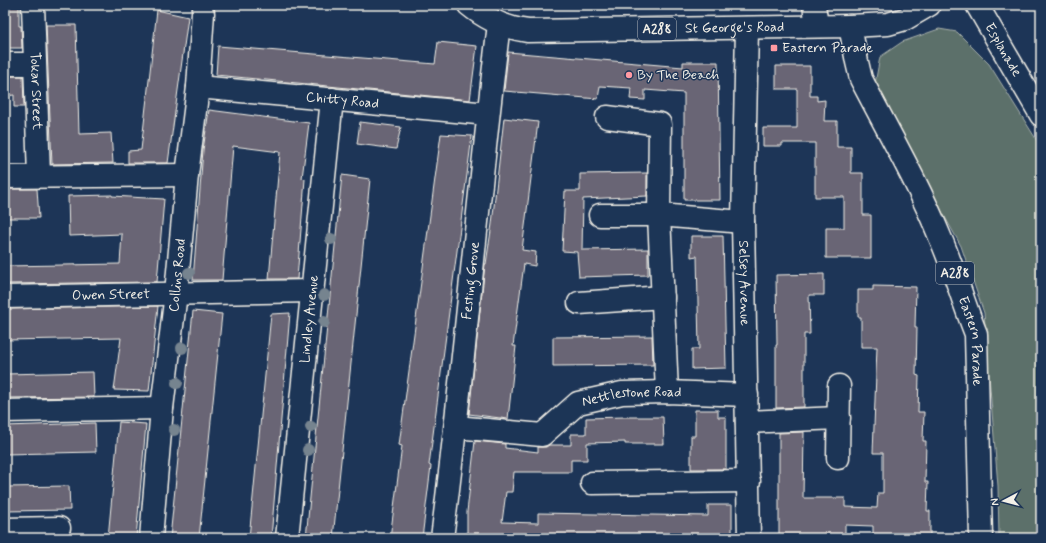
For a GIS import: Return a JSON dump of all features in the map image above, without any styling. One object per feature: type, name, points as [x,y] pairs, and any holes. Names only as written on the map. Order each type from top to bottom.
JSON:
[{"type":"street","name":"Tokar Street","points":[[33,5],[39,176]]},
{"type":"street","name":"St George's Road","points":[[469,5],[479,13],[499,24],[513,29],[528,30],[747,28],[888,24],[905,19],[929,5]]},
{"type":"street","points":[[814,5],[817,26]]},
{"type":"street","name":"Esplanade","points":[[977,5],[1041,115]]},
{"type":"street","name":"Collins Road","points":[[151,538],[162,408],[198,87],[203,13]]},
{"type":"street","name":"Festing Grove","points":[[442,538],[456,427],[488,114],[499,24]]},
{"type":"street","name":"Eastern Parade","points":[[850,26],[861,79],[927,207],[953,267],[964,305],[976,334],[981,538]]},
{"type":"street","name":"Selsey Avenue","points":[[747,28],[743,222],[749,538]]},
{"type":"street","points":[[5,64],[35,64]]},
{"type":"street","name":"Chitty Road","points":[[198,87],[488,114]]},
{"type":"street","name":"Lindley Avenue","points":[[287,538],[332,99]]},
{"type":"street","points":[[607,117],[660,124],[659,215],[668,392]]},
{"type":"street","points":[[5,177],[187,175]]},
{"type":"street","points":[[600,215],[659,215],[743,222]]},
{"type":"street","name":"Owen Street","points":[[5,297],[312,291]]},
{"type":"street","points":[[580,303],[663,297]]},
{"type":"street","points":[[838,458],[839,386]]},
{"type":"street","name":"Nettlestone Road","points":[[456,427],[542,435],[578,403],[622,394],[668,392],[746,395]]},
{"type":"street","points":[[5,411],[162,408]]},
{"type":"street","points":[[747,422],[839,418]]},
{"type":"street","points":[[592,483],[749,481]]},
{"type":"street","points":[[5,529],[59,528]]},
{"type":"green space","points":[[939,29],[957,32],[989,64],[1041,147],[1041,538],[999,538],[998,486],[984,313],[961,246],[874,89],[880,57],[902,42]]},
{"type":"building","points":[[5,5],[19,5],[19,26],[21,26],[22,48],[5,48]]},
{"type":"building","points":[[157,10],[188,17],[168,163],[128,163],[128,151],[141,150]]},
{"type":"building","points":[[46,25],[76,25],[79,134],[111,133],[113,163],[52,164]]},
{"type":"building","points":[[438,42],[477,46],[470,100],[216,75],[218,46],[435,64]]},
{"type":"building","points":[[508,52],[683,67],[683,62],[718,62],[720,200],[684,200],[684,93],[645,90],[645,100],[630,99],[631,88],[600,86],[598,99],[504,91]]},
{"type":"building","points":[[776,66],[810,66],[810,96],[817,96],[817,101],[825,100],[824,121],[837,121],[837,147],[851,147],[851,173],[863,173],[863,215],[871,215],[871,258],[826,258],[826,228],[844,228],[844,197],[815,197],[815,143],[782,143],[782,146],[763,146],[763,128],[797,128],[797,89],[776,89]]},
{"type":"building","points":[[5,76],[23,76],[24,107],[14,107],[14,95],[5,96]]},
{"type":"building","points":[[209,110],[309,123],[302,178],[305,179],[297,279],[269,279],[280,152],[233,146],[222,280],[193,280],[203,150]]},
{"type":"building","points":[[504,118],[538,122],[522,250],[536,252],[535,266],[524,264],[513,346],[516,346],[508,419],[469,414],[485,264],[492,224]]},
{"type":"building","points":[[360,122],[401,127],[396,149],[357,144]]},
{"type":"building","points":[[441,134],[472,136],[429,465],[431,466],[422,538],[390,538],[402,446],[399,445]]},
{"type":"building","points":[[647,173],[647,196],[583,199],[582,250],[648,249],[648,275],[579,277],[577,252],[562,251],[565,191],[580,191],[580,174]]},
{"type":"building","points":[[342,175],[370,179],[333,538],[306,538]]},
{"type":"building","points":[[5,189],[37,189],[39,218],[5,218]]},
{"type":"building","points":[[112,195],[164,199],[157,282],[5,284],[5,266],[120,264],[122,234],[69,236],[68,196]]},
{"type":"building","points":[[691,236],[723,236],[726,368],[692,369],[692,349],[699,349],[697,256],[691,257]]},
{"type":"building","points":[[824,274],[824,295],[809,295],[810,334],[804,334],[804,407],[776,408],[776,275]]},
{"type":"building","points":[[873,286],[916,287],[915,327],[917,327],[916,375],[919,376],[918,412],[924,412],[923,441],[926,441],[925,482],[928,482],[927,511],[930,511],[930,538],[873,537],[873,526],[845,525],[845,538],[779,538],[779,433],[804,432],[803,498],[845,498],[845,507],[877,508],[878,493],[883,493],[883,453],[873,453],[877,347],[861,347],[861,317],[858,317],[858,290],[873,290]]},
{"type":"building","points":[[158,306],[149,391],[114,390],[121,338],[5,340],[5,309]]},
{"type":"building","points":[[193,311],[222,314],[199,538],[170,538]]},
{"type":"building","points":[[290,313],[271,538],[249,538],[271,314]]},
{"type":"building","points":[[652,336],[653,365],[553,366],[553,337]]},
{"type":"building","points":[[93,372],[94,397],[5,398],[5,374]]},
{"type":"building","points":[[695,410],[718,410],[718,417],[726,417],[726,469],[691,469],[691,436],[695,436]]},
{"type":"building","points":[[663,417],[664,444],[625,444],[625,442],[587,443],[587,460],[571,460],[571,472],[514,472],[512,492],[506,492],[502,522],[538,523],[538,513],[708,516],[708,505],[732,505],[732,538],[467,538],[467,512],[475,441],[505,444],[505,448],[538,452],[538,447],[546,447],[549,445],[571,445],[571,434],[586,434],[586,418]]},
{"type":"building","points":[[119,422],[146,424],[136,538],[108,538]]},
{"type":"building","points":[[95,423],[96,452],[5,454],[5,426]]},
{"type":"building","points":[[69,486],[70,510],[5,511],[5,487]]},
{"type":"place","name":"Eastern Parade","points":[[774,48]]},
{"type":"place","name":"By The Beach","points":[[629,75]]}]
